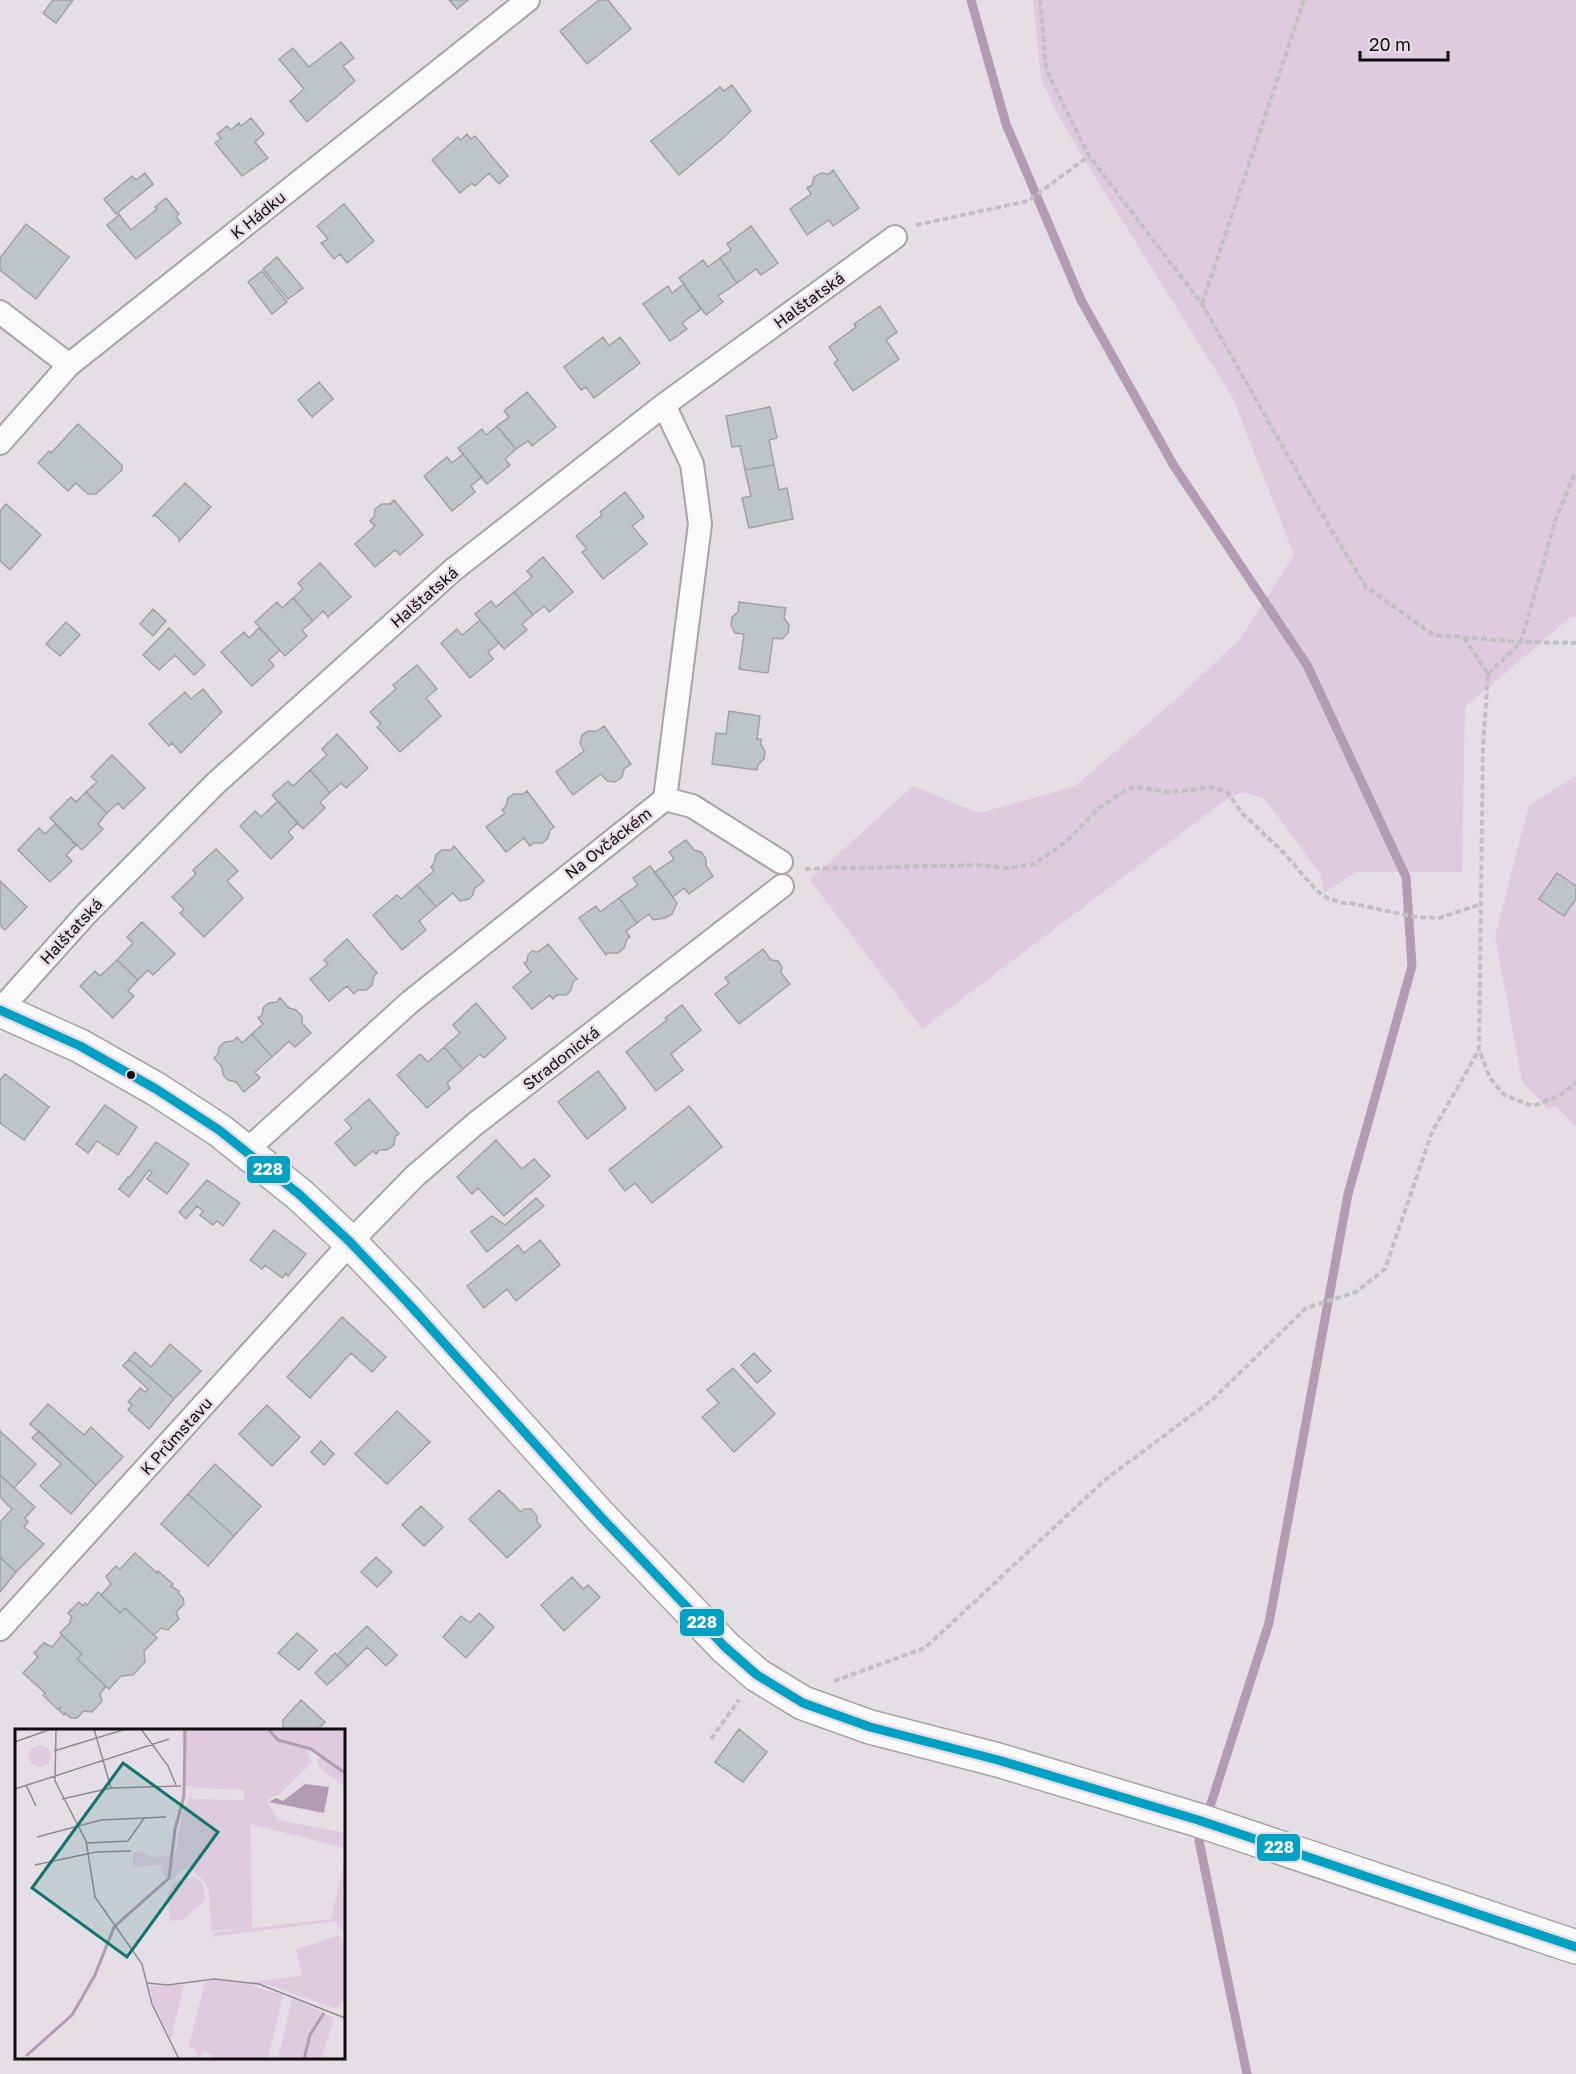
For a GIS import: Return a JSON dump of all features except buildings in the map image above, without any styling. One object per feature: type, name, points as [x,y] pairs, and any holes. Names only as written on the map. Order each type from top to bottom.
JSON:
[{"type":"street","name":"K Hádku","points":[[0,443],[69,365],[528,0]]},
{"type":"street","name":"Halštatská","points":[[0,1010],[86,914],[216,783],[453,570],[664,405],[895,237]]},
{"type":"street","points":[[0,312],[69,365]]},
{"type":"street","name":"Na Ovčáckém","points":[[246,1151],[410,1002],[665,799],[700,524],[692,464],[664,405]]},
{"type":"street","points":[[665,799],[692,806],[781,862]]},
{"type":"street","name":"Stradonická","points":[[350,1242],[415,1176],[475,1124],[783,886]]},
{"type":"street","points":[[0,1010],[80,1046],[156,1089],[246,1151],[300,1194],[407,1302],[600,1516],[725,1647],[758,1675],[802,1703],[870,1728],[998,1760],[1205,1822],[1576,1947]]},
{"type":"street","name":"K Průmstavu","points":[[0,1629],[350,1242]]},
{"type":"path","points":[[1040,0],[1046,69],[1089,156],[1202,304],[1305,486],[1366,587],[1434,635],[1521,642],[1576,643]]},
{"type":"path","points":[[1202,304],[1304,0]]},
{"type":"path","points":[[895,237],[920,223],[1028,201],[1089,156]]},
{"type":"path","points":[[1488,674],[1521,642],[1556,518],[1576,471]]},
{"type":"path","points":[[1463,637],[1488,674],[1483,745],[1479,1050],[1490,1078],[1504,1095],[1533,1106],[1559,1096],[1576,1083]]},
{"type":"path","points":[[804,869],[977,865],[1009,868],[1034,864],[1066,842],[1098,809],[1127,789],[1184,792],[1212,787],[1227,792],[1242,813],[1285,854],[1316,890],[1327,898],[1414,917],[1439,918],[1481,904]]},
{"type":"path","points":[[802,1703],[837,1679],[925,1648],[1106,1479],[1212,1400],[1306,1308],[1356,1292],[1385,1269],[1432,1132],[1479,1050]]},
{"type":"path","points":[[711,1739],[758,1675]]},
{"type":"shaded area","points":[[1033,0],[1576,0],[1576,617],[1571,617],[1465,707],[1462,872],[1356,872],[1324,893],[1320,874],[1265,799],[1242,792],[1223,802],[922,1029],[810,880],[913,786],[979,813],[1074,787],[1172,703],[1240,639],[1294,555],[1233,398],[1087,164],[1060,119],[1041,80]]},
{"type":"shaded area","points":[[1576,776],[1576,1127],[1556,1106],[1548,1109],[1522,1081],[1495,936],[1529,805]]},
{"type":"waterway","points":[[971,0],[1006,124],[1081,300],[1174,466],[1307,665],[1406,877],[1412,966],[1348,1194],[1269,1623],[1199,1841],[1247,2074]]},
{"type":"transit line","name":"228","points":[[0,1010],[80,1046],[156,1089],[219,1130],[300,1195],[350,1242],[407,1302],[600,1516],[725,1647],[757,1675],[803,1703],[870,1727],[998,1760],[1198,1820],[1576,1947]]}]
